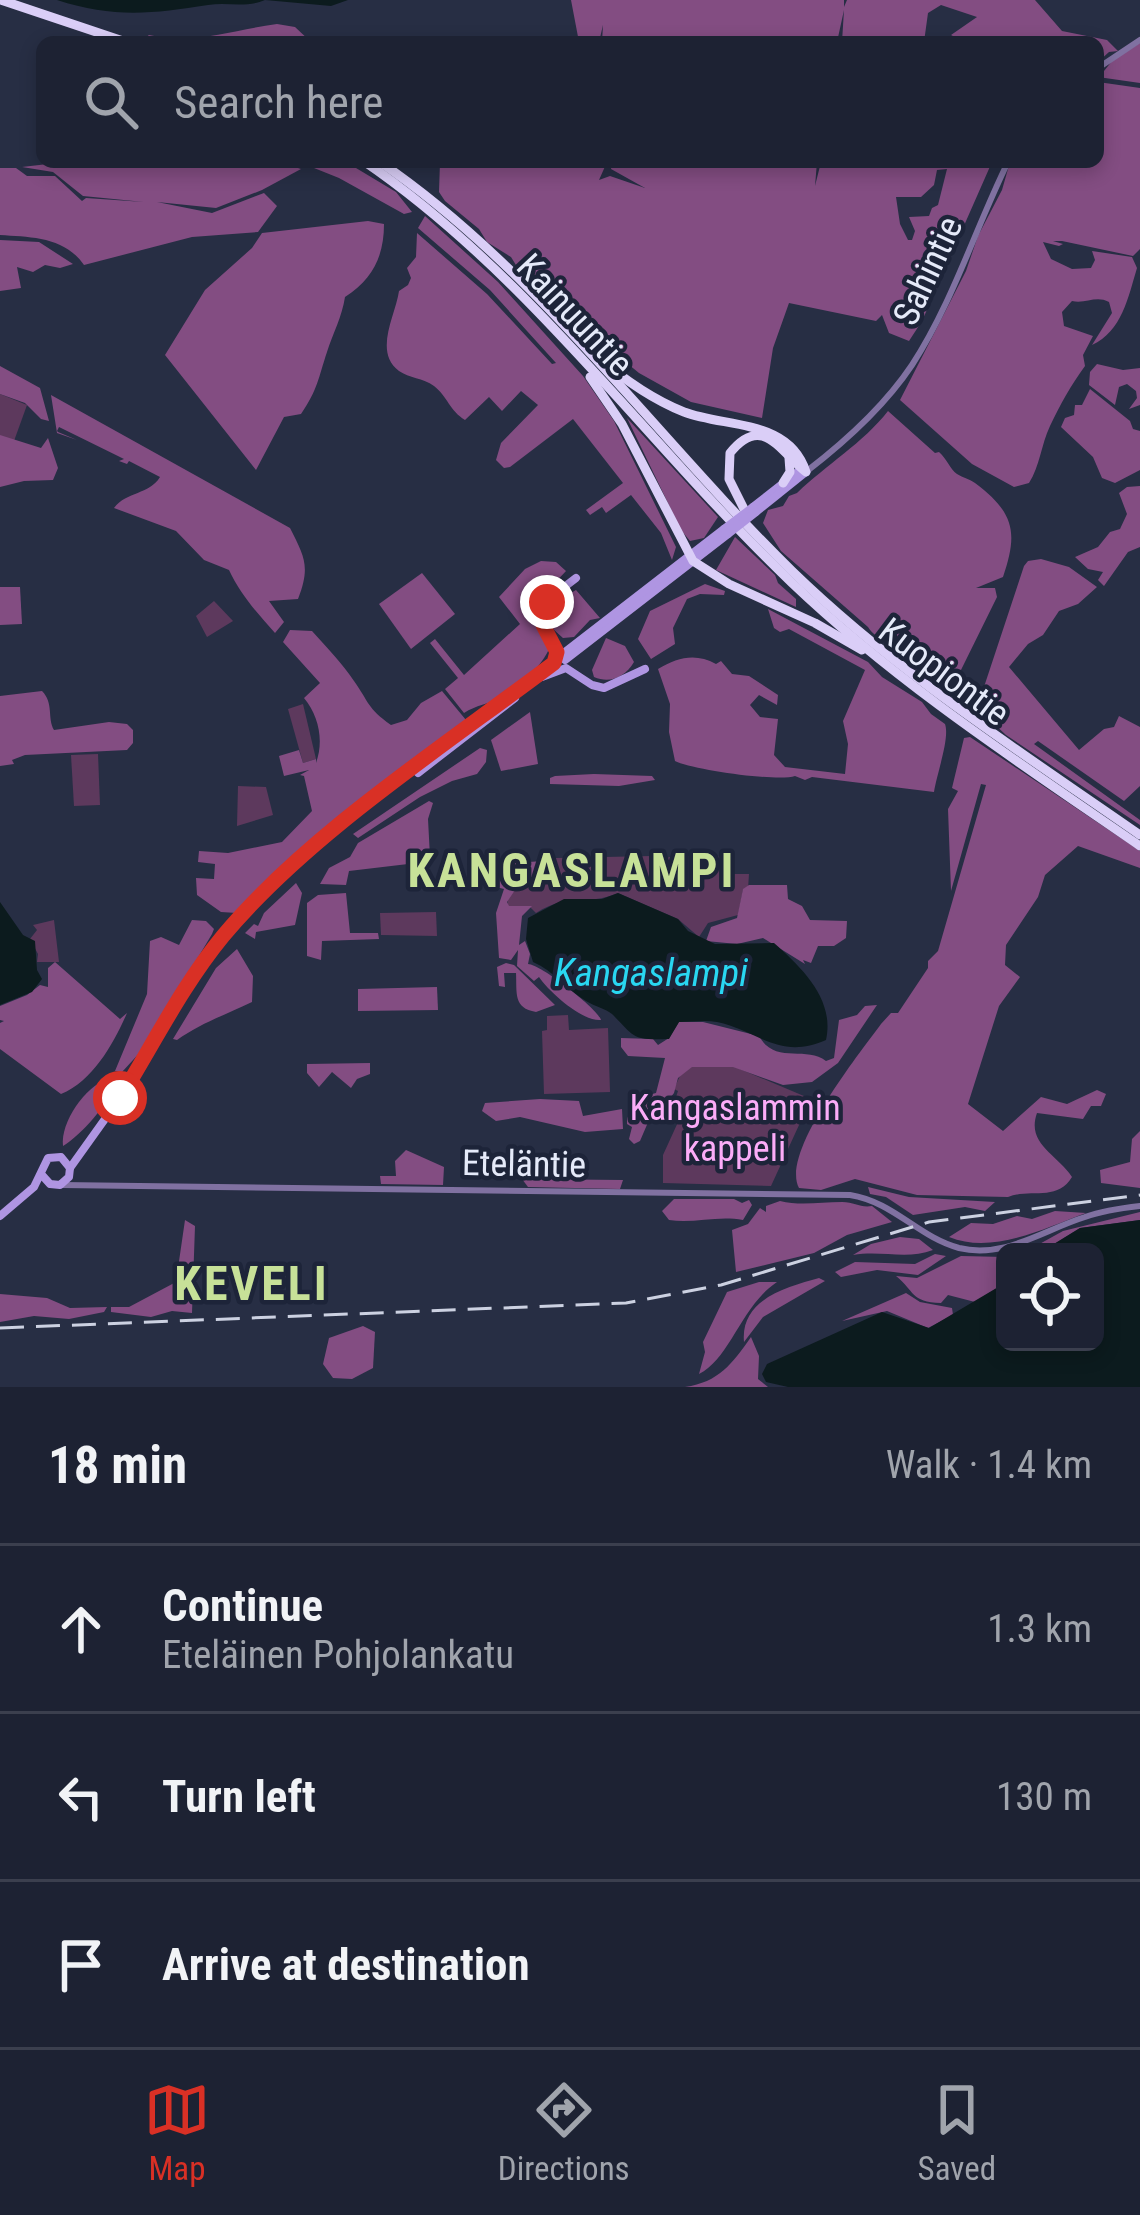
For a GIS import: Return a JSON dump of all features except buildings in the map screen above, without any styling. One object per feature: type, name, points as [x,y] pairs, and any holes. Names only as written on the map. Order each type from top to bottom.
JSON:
[{"type":"highway","points":[[2,0],[108,36]]},
{"type":"highway","name":"Kainuuntie","points":[[375,168],[419,195]]},
{"type":"highway","name":"Kainuuntie","points":[[387,168],[496,258],[730,525]]},
{"type":"highway","points":[[565,336],[654,397],[692,414],[771,432],[804,470]]},
{"type":"highway","points":[[565,336],[622,424],[691,558],[729,584],[830,631],[892,669]]},
{"type":"highway","points":[[796,575],[742,507],[727,469],[730,453],[749,437],[771,439],[804,470]]},
{"type":"highway","points":[[782,483],[790,472],[788,453]]},
{"type":"highway","name":"Kuopiontie","points":[[730,525],[955,711],[1140,846]]},
{"type":"highway","name":"Kuopiontie","points":[[730,525],[892,669],[955,711]]},
{"type":"highway","name":"Kuopiontie","points":[[971,723],[1140,835]]},
{"type":"main road","points":[[754,509],[804,470]]},
{"type":"main road","points":[[0,1218],[34,1187],[46,1159],[63,1158],[79,1148],[221,939],[313,847],[804,470]]},
{"type":"main road","points":[[554,663],[557,652],[543,621],[545,606],[576,578]]},
{"type":"main road","points":[[371,802],[440,758],[604,626]]},
{"type":"main road","points":[[551,639],[565,645],[586,637]]},
{"type":"main road","points":[[578,650],[574,664],[580,676]]},
{"type":"main road","points":[[542,677],[566,668],[592,686],[608,688],[645,668]]},
{"type":"main road","points":[[0,1218],[70,1171],[147,1051]]},
{"type":"main road","points":[[63,1158],[70,1171]]},
{"type":"main road","points":[[41,1174],[55,1184]]},
{"type":"street","points":[[1104,64],[1140,40]]},
{"type":"street","name":"Sahintie","points":[[804,470],[875,410],[912,364],[940,316],[1005,168]]},
{"type":"street","name":"Eteläntie","points":[[70,1171],[79,1180],[102,1184]]},
{"type":"street","name":"Eteläntie","points":[[55,1184],[850,1196],[885,1204],[944,1243],[977,1251],[1016,1244],[1086,1216],[1140,1206]]},
{"type":"green space","points":[[0,394],[27,405],[14,441],[0,436]]},
{"type":"green space","points":[[214,601],[233,621],[207,637],[196,616]]},
{"type":"green space","points":[[303,704],[316,759],[303,763],[288,709]]},
{"type":"green space","points":[[98,754],[100,805],[74,806],[71,755]]},
{"type":"green space","points":[[238,786],[266,787],[273,815],[237,826]]},
{"type":"green space","points":[[715,855],[724,859],[724,874],[749,874],[748,889],[743,890],[738,915],[708,923],[699,937],[678,919],[618,893],[559,903],[536,913],[529,906],[508,907],[507,890],[552,873],[556,876],[556,858],[652,856],[663,862],[669,857]]},
{"type":"green space","points":[[436,912],[437,936],[381,935],[380,913]]},
{"type":"green space","points":[[54,920],[59,962],[37,962],[30,939],[37,930],[33,925]]},
{"type":"green space","points":[[568,1015],[569,1030],[608,1028],[610,1092],[544,1094],[542,1031],[547,1030],[547,1016]]},
{"type":"green space","name":"Kangaslammin kappeli","points":[[684,1067],[735,1067],[811,1099],[771,1186],[663,1183],[663,1155],[679,1120],[670,1115],[678,1091],[674,1089]]},
{"type":"shaded area","points":[[571,0],[844,0],[844,7],[847,0],[1035,0],[1062,31],[1087,36],[953,36],[977,17],[941,5],[928,13],[925,36],[842,36],[844,10],[838,36],[602,36],[603,25],[600,36],[578,36]]},
{"type":"shaded area","points":[[277,24],[295,27],[305,36],[204,36]]},
{"type":"shaded area","points":[[1104,39],[1118,51],[1104,57]]},
{"type":"shaded area","points":[[1140,43],[1140,83],[1104,78],[1112,61]]},
{"type":"shaded area","points":[[1104,83],[1140,88],[1140,249],[1133,256],[1062,241],[1053,241],[1063,244],[1059,246],[1043,242],[1051,259],[1072,269],[1091,268],[1092,251],[1132,257],[1137,268],[1127,302],[1110,331],[1092,345],[1112,313],[1109,302],[1072,301],[1062,312],[1064,326],[1093,336],[1083,355],[1085,366],[1050,426],[1029,483],[1014,487],[972,464],[900,400],[1002,190],[1008,168],[1104,168]]},
{"type":"shaded area","points":[[22,167],[301,169],[216,208],[157,202],[212,213],[264,193],[277,206],[258,232],[192,237],[84,265],[57,244],[0,235],[0,168],[16,168],[27,176],[55,176],[82,201],[144,202],[83,196],[53,172]]},
{"type":"shaded area","points":[[314,168],[356,168],[396,192],[412,212],[404,214]]},
{"type":"shaded area","points":[[440,168],[604,168],[599,180],[610,176],[645,188],[611,168],[816,168],[815,186],[820,168],[989,168],[909,341],[889,333],[882,315],[876,321],[789,303],[773,348],[762,418],[691,402],[639,373],[590,333],[582,338],[581,323],[564,313],[558,301],[439,192]],"holes":[[[947,169],[938,205],[929,216],[909,217],[915,231],[908,240],[896,197],[921,197],[934,185],[937,170]]]},
{"type":"shaded area","points":[[425,216],[498,282],[583,376],[614,421],[676,547],[672,560],[661,533],[631,495],[606,513],[602,507],[590,515],[586,510],[623,483],[573,419],[504,468],[496,460],[501,443],[538,405],[521,391],[502,411],[489,397],[465,420],[434,386],[391,363],[388,332],[399,291],[411,278],[407,268],[416,257],[417,233],[556,363],[490,290],[418,228]]},
{"type":"shaded area","points":[[368,221],[384,224],[375,266],[345,297],[307,405],[301,414],[284,417],[256,470],[165,355],[205,290],[262,233]]},
{"type":"shaded area","points":[[0,240],[39,242],[73,264],[45,265],[33,272],[17,267],[21,288],[0,291]]},
{"type":"shaded area","points":[[1097,364],[1140,368],[1140,405],[1129,409],[1137,398],[1127,384],[1119,387],[1115,405],[1089,385],[1090,372]]},
{"type":"shaded area","points":[[0,366],[40,388],[49,421],[25,403],[0,394]]},
{"type":"shaded area","points":[[1090,389],[1140,431],[1140,470],[1115,483],[1102,478],[1093,457],[1061,427]]},
{"type":"shaded area","points":[[51,395],[290,528],[302,554],[304,578],[298,599],[269,601],[284,622],[275,633],[229,570],[204,560],[176,531],[114,508],[160,477],[129,461],[119,461],[124,459],[59,427],[58,432],[77,440],[57,433]]},
{"type":"shaded area","points":[[888,411],[939,452],[957,474],[988,494],[1010,525],[1011,548],[1003,577],[976,588],[995,588],[997,597],[960,672],[959,695],[946,688],[944,681],[920,675],[899,648],[875,635],[781,551],[763,523],[768,510],[783,506]]},
{"type":"shaded area","points":[[627,418],[718,517],[704,538],[690,541],[681,530]]},
{"type":"shaded area","points":[[0,435],[41,448],[48,438],[58,468],[53,480],[0,487]]},
{"type":"shaded area","points":[[1140,486],[1140,547],[1128,552],[1104,586],[1098,580],[1103,572],[1088,569],[1075,557],[1098,547],[1110,532],[1120,529],[1127,514],[1119,493]]},
{"type":"shaded area","points":[[735,537],[796,599],[796,607],[716,570]]},
{"type":"shaded area","points":[[1041,559],[1069,567],[1097,587],[1078,604],[1059,611],[1043,635],[1028,644],[1009,667],[1079,750],[1104,729],[1114,727],[1119,716],[1140,727],[1140,786],[1124,801],[1038,741],[1034,744],[1140,820],[1140,825],[1006,735],[977,708],[1024,566]]},
{"type":"shaded area","points":[[541,561],[556,562],[566,571],[538,606],[538,624],[549,649],[546,656],[514,689],[464,713],[445,689],[458,678],[430,643],[435,639],[464,675],[520,624],[499,597],[525,569]]},
{"type":"shaded area","points":[[422,573],[455,614],[411,649],[379,604]]},
{"type":"shaded area","points":[[705,584],[725,591],[724,595],[687,599],[673,628],[675,644],[651,659],[638,639],[650,611]]},
{"type":"shaded area","points":[[0,587],[20,587],[22,624],[0,625]]},
{"type":"shaded area","points":[[576,590],[600,618],[590,620],[574,637],[563,638],[553,629],[550,617],[559,600]]},
{"type":"shaded area","points":[[768,609],[868,662],[945,724],[945,747],[934,792],[812,777],[736,774],[675,761],[670,704],[658,669],[694,658],[721,661],[732,674],[749,676],[778,695],[777,705],[759,695],[750,705],[760,717],[778,719],[774,755],[785,767],[845,774],[848,744],[843,721],[865,670],[789,629],[780,632]]},
{"type":"shaded area","points":[[290,630],[312,631],[391,725],[407,720],[421,703],[442,691],[466,720],[459,730],[336,821],[237,913],[221,912],[197,895],[196,878],[214,879],[215,864],[198,862],[199,851],[228,853],[282,842],[312,811],[300,775],[309,770],[284,776],[279,756],[299,750],[303,763],[316,759],[316,763],[320,746],[316,721],[304,698],[320,683],[283,642]]},
{"type":"shaded area","points":[[606,638],[625,646],[634,662],[622,675],[606,680],[594,677],[592,670]]},
{"type":"shaded area","points":[[42,691],[54,730],[127,724],[133,730],[133,743],[127,750],[25,755],[12,760],[14,764],[0,766],[0,696]]},
{"type":"shaded area","points":[[530,712],[538,764],[501,771],[491,740]]},
{"type":"shaded area","points":[[970,737],[1140,851],[1140,868],[1078,846],[1045,875],[1038,897],[1006,945],[1005,965],[1020,977],[999,1006],[968,1104],[1003,1131],[1041,1097],[1067,1104],[1097,1090],[1106,1094],[1101,1106],[1091,1106],[1083,1119],[1037,1113],[1039,1141],[1072,1177],[1051,1192],[1008,1197],[917,1195],[855,1179],[821,1190],[799,1188],[796,1172],[801,1152],[825,1104],[881,1024],[891,1013],[898,1013],[938,951],[986,785],[981,784],[951,891],[948,809],[958,791],[952,788],[964,738]]},
{"type":"shaded area","points":[[480,748],[487,750],[486,762],[477,774],[420,797],[358,838],[353,834]]},
{"type":"shaded area","points":[[555,776],[652,776],[655,780],[619,786],[550,784]]},
{"type":"shaded area","points":[[429,801],[433,803],[428,819],[430,857],[425,862],[349,871],[346,885],[320,884],[329,868],[350,857],[358,843]]},
{"type":"shaded area","points":[[544,861],[541,873],[530,878],[531,886],[515,890],[507,902],[509,906],[532,906],[522,916],[519,945],[525,941],[528,964],[569,989],[601,1020],[576,1011],[539,977],[534,981],[517,966],[518,950],[511,960],[499,958],[496,913],[504,889],[496,887],[495,864]]},
{"type":"shaded area","points":[[296,883],[302,893],[295,925],[256,932],[255,939],[245,933],[254,924],[258,926],[264,913]]},
{"type":"shaded area","points":[[787,885],[788,899],[802,906],[810,920],[847,921],[846,938],[834,946],[818,946],[811,963],[803,960],[805,964],[763,938],[737,944],[706,941],[711,927],[737,918],[743,889]]},
{"type":"shaded area","points":[[346,893],[350,933],[378,933],[379,939],[322,941],[321,960],[307,956],[307,903],[318,895]]},
{"type":"shaded area","points":[[192,920],[206,921],[214,929],[212,934],[144,1048],[122,1072],[115,1071],[147,994],[150,941],[161,937],[179,945]]},
{"type":"shaded area","points":[[237,949],[253,976],[252,1002],[173,1039],[216,968]]},
{"type":"shaded area","points":[[55,962],[120,1019],[127,1013],[93,1071],[61,1094],[0,1049],[0,1023],[4,1021],[0,1020],[0,1006],[40,985],[48,987],[48,968]]},
{"type":"shaded area","points":[[514,965],[555,1005],[536,1012],[523,1007],[516,973],[504,973],[505,987],[499,986],[497,967]]},
{"type":"shaded area","points":[[437,987],[438,1010],[358,1011],[358,989]]},
{"type":"shaded area","points":[[877,1005],[838,1063],[812,1082],[783,1085],[733,1067],[692,1067],[678,1078],[674,1093],[660,1111],[652,1113],[640,1141],[634,1144],[629,1139],[629,1113],[640,1100],[656,1093],[665,1058],[628,1056],[621,1038],[653,1039],[658,1045],[679,1022],[703,1022],[759,1036],[773,1050],[826,1061],[834,1058],[839,1020]]},
{"type":"shaded area","points":[[370,1063],[370,1074],[357,1079],[351,1088],[332,1072],[319,1087],[307,1073],[307,1064]]},
{"type":"shaded area","points":[[108,1079],[115,1082],[101,1109],[63,1146],[76,1106]]},
{"type":"shaded area","points":[[579,1101],[583,1116],[622,1109],[623,1129],[585,1132],[520,1117],[496,1121],[482,1111],[485,1103]]},
{"type":"shaded area","points":[[1140,1131],[1140,1188],[1101,1183],[1100,1170],[1130,1162],[1132,1139]]},
{"type":"shaded area","points":[[406,1150],[444,1167],[443,1185],[381,1184],[380,1176],[396,1176],[395,1161]]},
{"type":"shaded area","points":[[522,1179],[623,1180],[620,1189],[528,1187]]},
{"type":"shaded area","points":[[868,1187],[909,1197],[995,1202],[985,1211],[965,1207],[913,1215],[886,1197],[870,1194]]},
{"type":"shaded area","points":[[674,1199],[749,1200],[752,1205],[743,1220],[669,1220],[662,1211]]},
{"type":"shaded area","points":[[780,1201],[872,1206],[892,1222],[847,1235],[814,1253],[736,1272],[732,1230],[748,1224],[760,1208],[766,1212],[766,1206]]},
{"type":"shaded area","points":[[1055,1211],[1086,1213],[1001,1241],[966,1242],[949,1237],[971,1223],[993,1224],[1017,1216],[1032,1219]]},
{"type":"shaded area","points":[[1140,1212],[1140,1220],[1080,1228],[1056,1243],[1041,1243],[1063,1231]]},
{"type":"shaded area","points":[[185,1220],[195,1226],[192,1313],[172,1311],[151,1317],[111,1312],[111,1307],[129,1307],[176,1282]]},
{"type":"shaded area","points":[[900,1237],[919,1239],[933,1250],[853,1255],[871,1244]]},
{"type":"shaded area","points":[[935,1254],[946,1256],[918,1275],[877,1270],[841,1277],[835,1272],[855,1262],[915,1264]]},
{"type":"shaded area","points":[[961,1256],[996,1257],[996,1289],[975,1302],[948,1295],[941,1303],[918,1298],[896,1276],[917,1278]]},
{"type":"shaded area","points":[[819,1278],[825,1281],[763,1317],[744,1342],[745,1327],[758,1305],[780,1291]]},
{"type":"shaded area","points":[[777,1282],[754,1304],[719,1357],[699,1374],[703,1342],[727,1292]]},
{"type":"shaded area","points":[[906,1293],[920,1302],[952,1308],[953,1315],[928,1328],[887,1311],[842,1321]]},
{"type":"shaded area","points":[[0,1294],[47,1298],[70,1308],[107,1307],[104,1312],[69,1319],[34,1316],[0,1322]]},
{"type":"shaded area","points":[[363,1326],[375,1332],[373,1368],[352,1379],[333,1378],[323,1364],[329,1338]]},
{"type":"shaded area","points":[[751,1337],[759,1356],[758,1379],[768,1387],[685,1387],[724,1370]]},
{"type":"water","points":[[57,0],[265,0],[132,13]]},
{"type":"water","points":[[265,0],[348,0],[331,6]]},
{"type":"water","name":"Kangaslampi","points":[[618,893],[678,919],[688,931],[715,944],[774,943],[821,998],[826,1040],[809,1046],[781,1046],[708,1021],[679,1022],[669,1039],[641,1038],[533,962],[526,939],[528,918],[564,899],[602,899]]},
{"type":"water","points":[[0,902],[23,935],[35,941],[42,979],[32,992],[0,1005]]},
{"type":"water","points":[[1140,1220],[1140,1387],[788,1387],[766,1382],[762,1374],[767,1364],[882,1312],[929,1328],[996,1288],[996,1351],[1104,1351],[1104,1243],[1056,1243],[1080,1228]]},
{"type":"railway","points":[[0,1328],[626,1303],[721,1285],[929,1222],[1140,1195]]},
{"type":"district","name":"KANGASLAMPI","points":[[572,870]]},
{"type":"district","name":"KEVELI","points":[[252,1283]]},
{"type":"route","points":[[120,1098],[186,987],[238,920],[313,847],[554,663],[557,652],[543,621],[547,602]]}]
